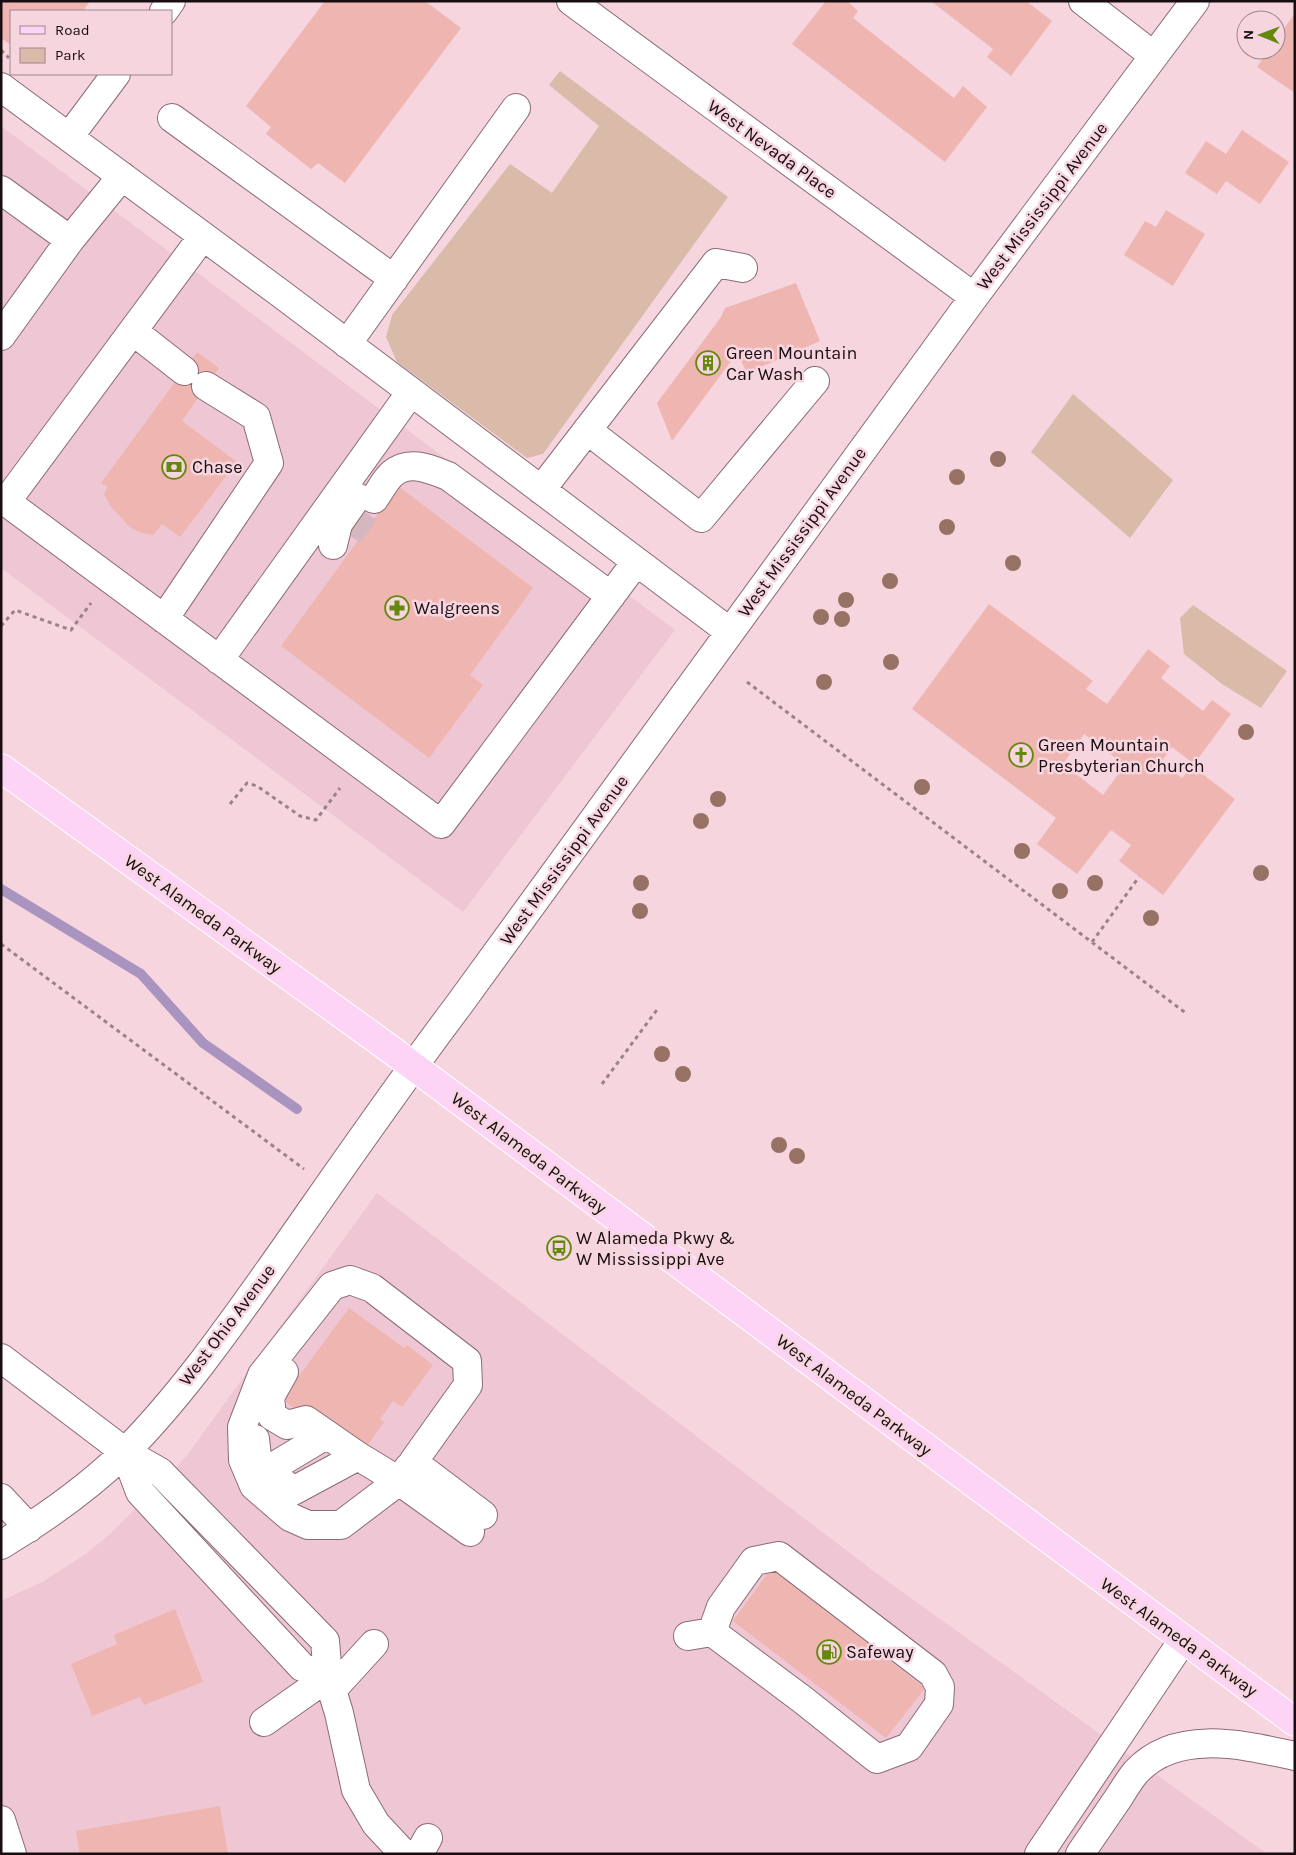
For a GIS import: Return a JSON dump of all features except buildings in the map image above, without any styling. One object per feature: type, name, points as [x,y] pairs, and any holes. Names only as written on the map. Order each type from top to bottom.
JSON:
[{"type":"main road","name":"West Alameda Parkway","points":[[1,768],[412,1066],[1295,1722]]},
{"type":"street","name":"West Nevada Place","points":[[571,1],[974,296]]},
{"type":"street","points":[[1084,1],[1154,56]]},
{"type":"street","name":"West Mississippi Avenue","points":[[412,1066],[458,1006],[974,296],[1195,1]]},
{"type":"street","points":[[69,137],[115,75]]},
{"type":"street","points":[[1,87],[348,344],[730,632]]},
{"type":"street","points":[[348,344],[516,108]]},
{"type":"street","points":[[172,118],[394,279]]},
{"type":"street","points":[[1,336],[70,240],[122,176]]},
{"type":"street","points":[[1,190],[70,240]]},
{"type":"street","points":[[203,236],[4,500],[441,824],[636,562]]},
{"type":"street","points":[[541,490],[716,263],[743,268]]},
{"type":"street","points":[[133,331],[184,371]]},
{"type":"street","points":[[587,430],[701,518],[816,381]]},
{"type":"street","points":[[164,619],[269,463],[256,417],[206,386]]},
{"type":"street","points":[[219,660],[411,392]]},
{"type":"street","points":[[304,542],[319,545],[341,540],[338,524],[360,492],[406,466],[428,468],[448,476],[611,596]]},
{"type":"street","points":[[374,499],[391,476]]},
{"type":"street","name":"West Ohio Avenue","points":[[1,1545],[61,1505],[125,1452],[168,1403],[228,1327],[412,1066]]},
{"type":"street","points":[[350,1280],[359,1284],[372,1288],[467,1361],[468,1385],[406,1471],[341,1525],[308,1525],[290,1517],[254,1486],[243,1460],[242,1427],[262,1375],[332,1286],[350,1280]]},
{"type":"street","points":[[359,1284],[342,1299],[283,1373],[270,1397],[272,1416],[287,1425],[306,1420],[342,1445],[406,1471],[477,1524]]},
{"type":"street","points":[[1,1358],[125,1452],[140,1492],[302,1667],[330,1684],[356,1790],[376,1824],[404,1854]]},
{"type":"street","points":[[250,1405],[257,1458],[274,1476],[293,1491],[342,1445]]},
{"type":"street","points":[[274,1476],[342,1445]]},
{"type":"street","points":[[1,1498],[29,1528]]},
{"type":"street","points":[[779,1556],[933,1674],[940,1687],[939,1704],[910,1747],[877,1759],[803,1700],[700,1634],[754,1561],[779,1556]]},
{"type":"street","points":[[1040,1854],[1183,1640]]},
{"type":"street","points":[[264,1722],[330,1684],[374,1644]]},
{"type":"street","points":[[1080,1854],[1135,1773],[1153,1757],[1164,1751],[1188,1745],[1215,1744],[1249,1747],[1295,1756]]},
{"type":"street","points":[[1,1820],[12,1854]]},
{"type":"path","points":[[1,50],[8,54],[10,59]]},
{"type":"path","points":[[1,626],[15,610],[71,630],[109,578]]},
{"type":"path","points":[[747,682],[1187,1014]]},
{"type":"path","points":[[230,804],[247,783],[257,786],[300,816],[316,820],[359,763]]},
{"type":"path","points":[[1092,942],[1139,877]]},
{"type":"path","points":[[1,944],[328,1187]]},
{"type":"path","points":[[602,1084],[659,1007]]},
{"type":"shaded area","points":[[1,126],[675,630],[463,912],[1,568]]},
{"type":"shaded area","points":[[377,1193],[876,1573],[1267,1854],[1,1854],[1,1601],[44,1581],[87,1553],[111,1533],[159,1486],[188,1454]]},
{"type":"green space","points":[[560,71],[728,197],[543,454],[527,458],[397,362],[386,337],[392,315],[510,164],[552,193],[599,126],[549,85]]},
{"type":"green space","points":[[1073,394],[1173,480],[1130,538],[1031,452]]},
{"type":"green space","points":[[1193,605],[1287,671],[1261,708],[1222,684],[1184,654],[1180,618]]},
{"type":"waterway","points":[[1,889],[141,974],[203,1043],[297,1109]]},
{"type":"tunnel","points":[[349,535],[374,499]]},
{"type":"place","name":"Green Mountain Car Wash","points":[[708,363]]},
{"type":"place","name":"Chase","points":[[174,467]]},
{"type":"place","name":"Walgreens","points":[[397,608]]},
{"type":"place","name":"Green Mountain Presbyterian Church","points":[[1021,755]]},
{"type":"place","name":"W Alameda Pkwy & W Mississippi Ave","points":[[559,1248]]},
{"type":"place","name":"Safeway","points":[[829,1652]]}]
